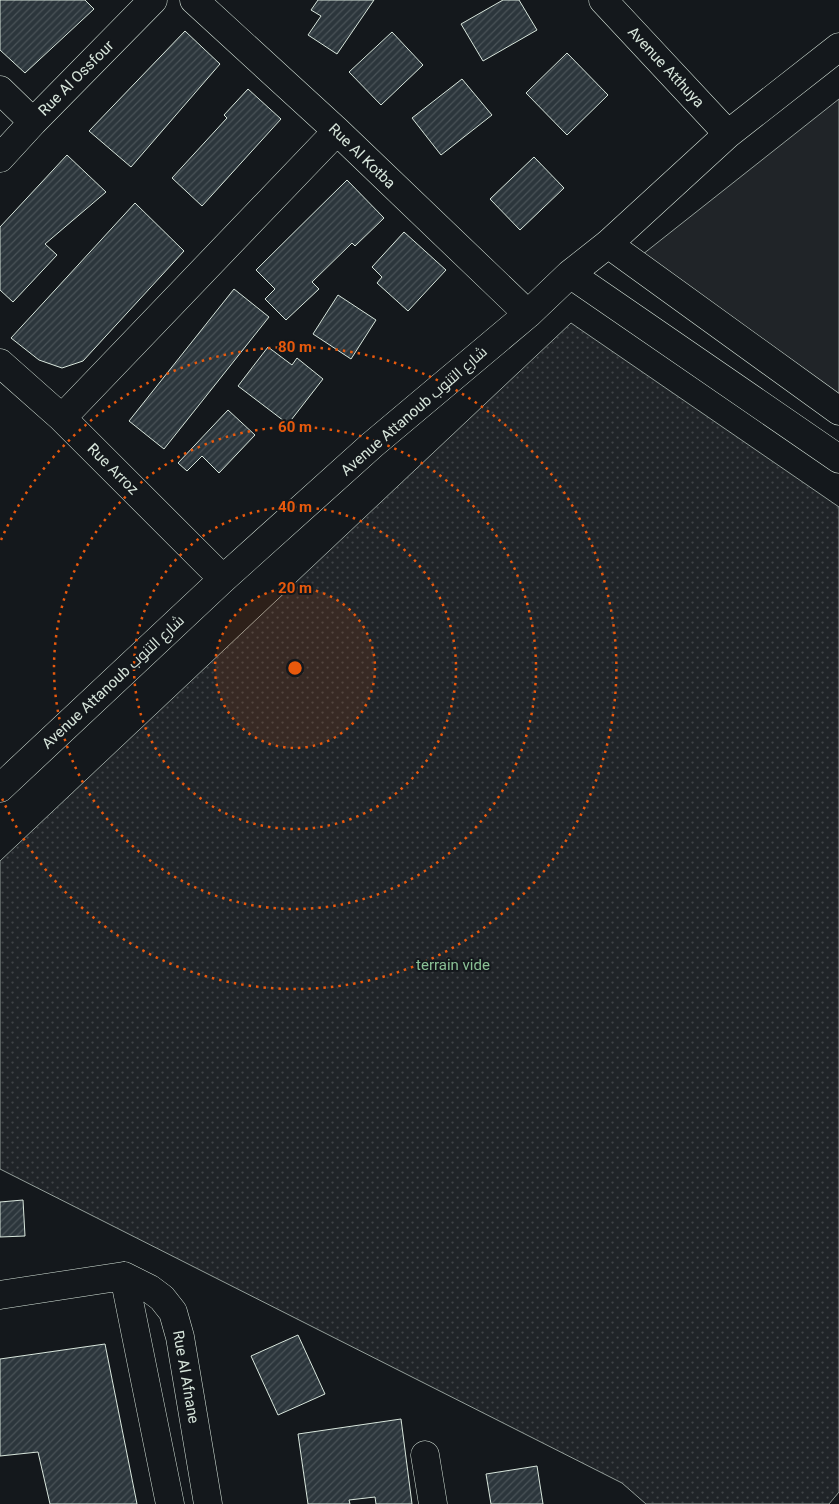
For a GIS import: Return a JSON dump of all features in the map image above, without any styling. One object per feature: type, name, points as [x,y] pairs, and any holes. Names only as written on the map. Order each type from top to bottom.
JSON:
[{"type":"street","name":"Rue Al Ossfour","points":[[0,158],[153,0]]},
{"type":"street","name":"Rue Al Kotba","points":[[194,0],[337,131],[528,314]]},
{"type":"street","name":"Avenue Atthuya","points":[[603,0],[728,134]]},
{"type":"street","name":"Avenue Attanoub شارع التنوب","points":[[0,788],[224,579],[372,445],[528,314],[570,274],[608,244],[728,134],[839,47]]},
{"type":"street","points":[[0,90],[33,122]]},
{"type":"street","points":[[62,418],[337,131]]},
{"type":"street","points":[[608,244],[839,411]]},
{"type":"street","points":[[570,274],[839,459]]},
{"type":"street","name":"Rue Arroz","points":[[0,363],[62,418],[224,579]]},
{"type":"street","points":[[0,1295],[124,1276],[170,1504]]},
{"type":"street","name":"Rue Al Afnane","points":[[124,1276],[150,1289],[162,1298],[173,1312],[180,1337],[208,1504]]},
{"type":"street","points":[[425,1455],[433,1504]]},
{"type":"green space","points":[[839,99],[839,414],[633,262]]},
{"type":"green space","name":"terrain vide","points":[[571,323],[839,507],[839,1492],[829,1504],[646,1504],[622,1483],[0,1169],[0,861]]},
{"type":"building","points":[[0,0],[85,0],[94,9],[25,73],[0,50]]},
{"type":"building","points":[[318,0],[374,0],[337,54],[308,35],[321,16],[311,10]]},
{"type":"building","points":[[503,0],[519,0],[537,30],[483,61],[461,24]]},
{"type":"building","points":[[185,31],[220,64],[131,167],[89,131]]},
{"type":"building","points":[[392,32],[423,65],[381,105],[349,72]]},
{"type":"building","points":[[567,53],[608,95],[567,135],[526,93]]},
{"type":"building","points":[[462,79],[492,115],[441,155],[412,118]]},
{"type":"building","points":[[248,89],[281,119],[202,206],[172,178],[227,118],[224,115]]},
{"type":"building","points":[[67,155],[106,192],[45,244],[57,255],[13,302],[0,290],[0,227]]},
{"type":"building","points":[[534,157],[564,188],[520,230],[490,199]]},
{"type":"building","points":[[347,180],[384,218],[355,246],[352,243],[312,282],[319,289],[286,320],[265,299],[275,289],[256,270]]},
{"type":"building","points":[[135,203],[184,251],[83,361],[62,368],[39,360],[11,338]]},
{"type":"building","points":[[404,232],[446,270],[408,311],[377,283],[382,277],[372,267]]},
{"type":"building","points":[[234,289],[269,317],[164,449],[129,421]]},
{"type":"building","points":[[338,295],[376,320],[351,359],[313,334]]},
{"type":"building","points":[[268,347],[292,365],[297,358],[323,379],[288,424],[238,386]]},
{"type":"building","points":[[228,410],[255,435],[219,473],[202,456],[187,471],[178,463]]},
{"type":"building","points":[[23,1200],[25,1236],[0,1237],[0,1202]]},
{"type":"building","points":[[298,1335],[325,1394],[278,1415],[251,1356]]},
{"type":"building","points":[[105,1344],[137,1504],[50,1504],[38,1452],[0,1456],[0,1359]]},
{"type":"building","points":[[401,1419],[412,1504],[376,1504],[375,1497],[349,1500],[350,1504],[308,1504],[298,1434]]},
{"type":"building","points":[[537,1466],[543,1504],[491,1504],[486,1474]]}]
